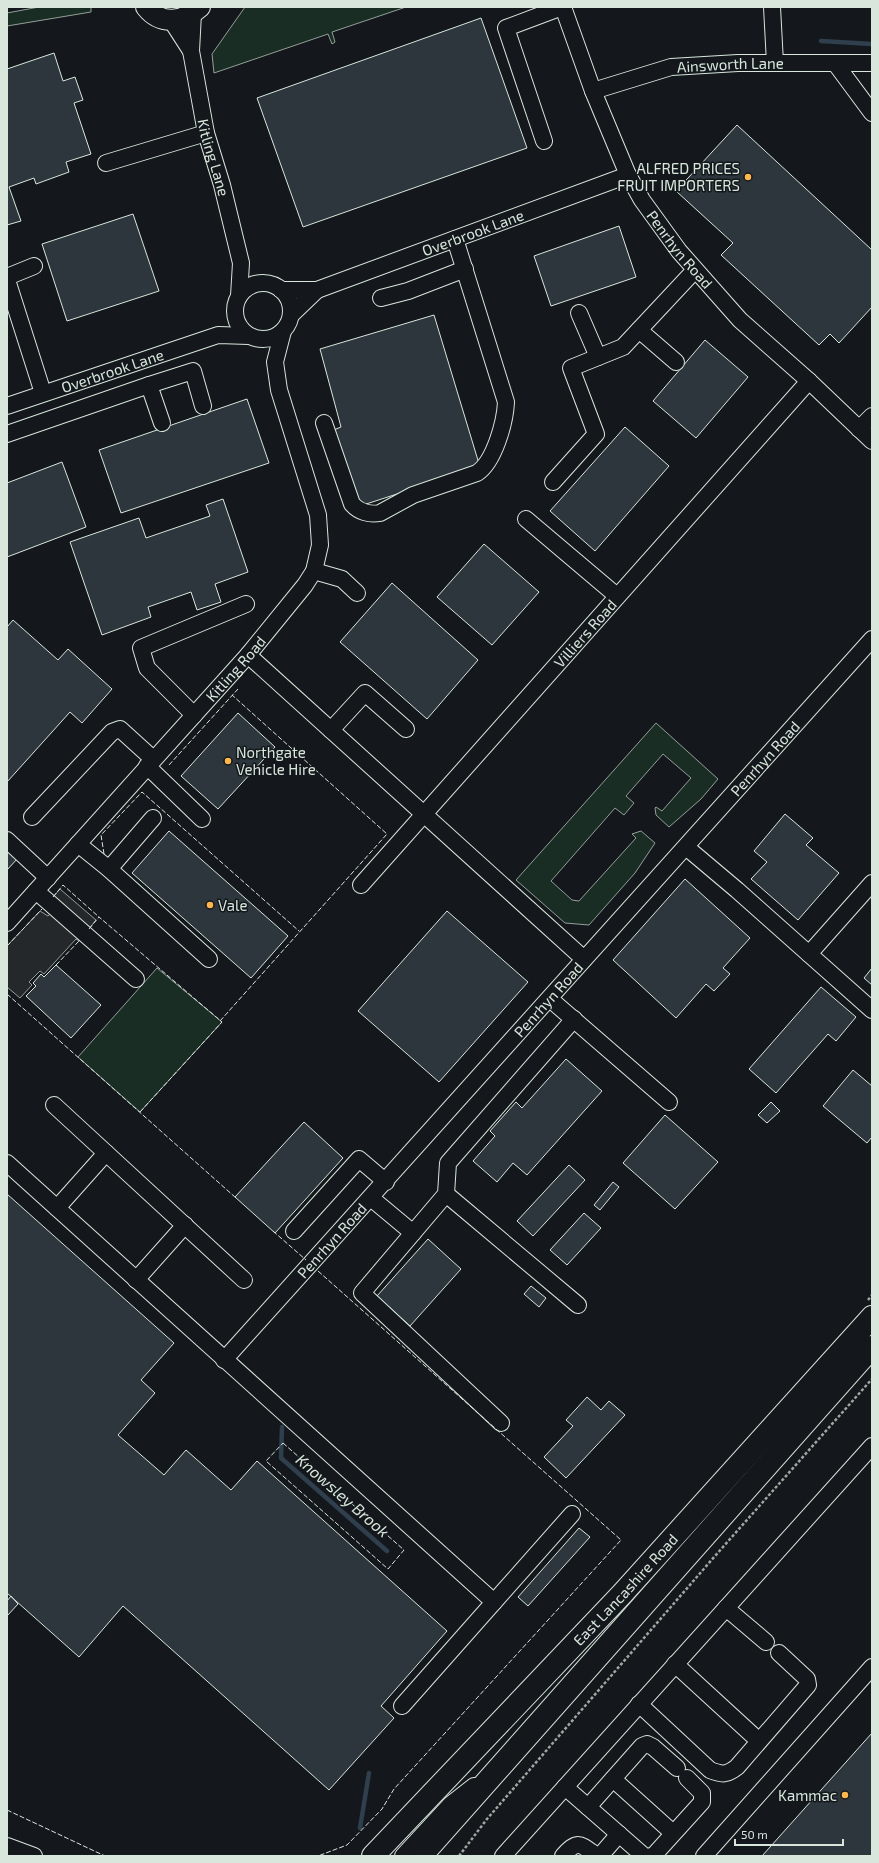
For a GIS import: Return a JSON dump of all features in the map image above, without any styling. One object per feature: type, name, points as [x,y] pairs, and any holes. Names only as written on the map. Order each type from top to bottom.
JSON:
[{"type":"highway","name":"East Lancashire Road","points":[[373,1856],[622,1594],[872,1317]]},
{"type":"highway","name":"East Lancashire Road","points":[[421,1856],[497,1768],[872,1347]]},
{"type":"main road","points":[[146,7],[159,17],[171,20],[182,19],[196,10]]},
{"type":"main road","points":[[434,1856],[484,1799],[497,1768]]},
{"type":"street","name":"Penrhyn Road","points":[[563,7],[592,91],[628,175],[642,200],[694,270],[740,320],[809,381],[872,441]]},
{"type":"street","points":[[544,141],[506,28],[563,7]]},
{"type":"street","points":[[772,7],[775,63]]},
{"type":"street","name":"Kitling Lane","points":[[196,10],[191,51],[206,133],[222,185],[241,264],[240,296]]},
{"type":"street","name":"Kitling Lane","points":[[171,20],[191,51]]},
{"type":"street","name":"Ainsworth Lane","points":[[592,91],[671,67],[738,63],[872,63]]},
{"type":"street","points":[[835,63],[872,113]]},
{"type":"street","points":[[106,163],[206,133]]},
{"type":"street","name":"Overbrook Lane","points":[[282,290],[317,290],[628,175]]},
{"type":"street","points":[[324,423],[352,504],[364,512],[374,514],[380,513],[413,494],[476,473],[483,469],[489,460],[501,430],[506,413],[506,402],[455,239]]},
{"type":"street","points":[[241,264],[263,283],[282,290],[287,297],[290,306],[291,315],[288,324],[283,331],[271,338],[253,337]]},
{"type":"street","points":[[7,277],[34,266]]},
{"type":"street","points":[[381,298],[408,291],[465,270]]},
{"type":"street","points":[[554,482],[596,434],[570,368],[624,347],[694,270]]},
{"type":"street","points":[[7,280],[43,393]]},
{"type":"street","points":[[263,283],[246,289],[236,304],[235,313],[239,326],[253,337],[276,362]]},
{"type":"street","name":"Overbrook Lane","points":[[291,315],[317,290]]},
{"type":"street","points":[[218,335],[235,313]]},
{"type":"street","points":[[579,313],[598,357]]},
{"type":"street","points":[[639,330],[676,362]]},
{"type":"street","name":"Kitling Road","points":[[7,923],[150,762],[248,655],[305,585],[314,571],[320,545],[318,515],[279,390],[276,362],[283,331]]},
{"type":"street","name":"Overbrook Lane","points":[[7,406],[218,335],[253,337]]},
{"type":"street","points":[[160,354],[166,379]]},
{"type":"street","points":[[7,434],[166,379],[193,372],[203,406]]},
{"type":"street","name":"Villiers Road","points":[[360,885],[809,381]]},
{"type":"street","points":[[149,385],[162,423]]},
{"type":"street","points":[[859,429],[872,416]]},
{"type":"street","points":[[526,518],[617,596]]},
{"type":"street","points":[[314,571],[342,579],[358,593]]},
{"type":"street","points":[[194,715],[148,668],[141,648],[246,604]]},
{"type":"street","name":"Penrhyn Road","points":[[224,1360],[386,1182],[872,639]]},
{"type":"street","points":[[248,655],[584,959]]},
{"type":"street","points":[[331,730],[365,693],[406,729]]},
{"type":"street","points":[[32,817],[112,732],[120,729],[202,819]]},
{"type":"street","points":[[109,869],[153,818]]},
{"type":"street","points":[[7,840],[48,878]]},
{"type":"street","points":[[78,844],[109,869],[209,959]]},
{"type":"street","points":[[686,847],[737,890],[872,1010]]},
{"type":"street","points":[[809,954],[872,883]]},
{"type":"street","points":[[36,891],[136,979]]},
{"type":"street","points":[[550,999],[669,1102]]},
{"type":"street","points":[[501,1423],[362,1293],[446,1194],[448,1163],[574,1019]]},
{"type":"street","points":[[54,1105],[244,1280]]},
{"type":"street","points":[[57,1208],[106,1153]]},
{"type":"street","points":[[294,1231],[359,1159],[386,1182]]},
{"type":"street","points":[[7,1163],[494,1602]]},
{"type":"street","points":[[446,1194],[578,1306]]},
{"type":"street","points":[[371,1198],[413,1233]]},
{"type":"street","points":[[136,1280],[185,1225]]},
{"type":"street","points":[[503,1856],[872,1446]]},
{"type":"street","points":[[402,1706],[572,1514]]},
{"type":"street","points":[[726,1608],[766,1642]]},
{"type":"street","points":[[639,1704],[710,1770],[720,1774],[728,1774],[737,1767],[808,1685],[807,1679],[779,1653]]},
{"type":"street","points":[[675,1664],[759,1741]]},
{"type":"street","points":[[704,1856],[872,1667]]},
{"type":"street","points":[[588,1807],[642,1746],[647,1744],[653,1747],[702,1793],[702,1802],[654,1855],[651,1856]]},
{"type":"street","points":[[402,1856],[451,1804],[497,1768]]},
{"type":"street","points":[[613,1779],[673,1833]]},
{"type":"street","points":[[565,1787],[644,1856]]},
{"type":"street","points":[[600,1856],[619,1834]]},
{"type":"street","points":[[563,1856],[571,1847],[577,1844],[582,1845],[597,1856]]},
{"type":"street","points":[[7,1846],[34,1856]]},
{"type":"path","points":[[459,1856],[487,1819],[715,1556],[872,1379]]},
{"type":"green space","points":[[39,7],[91,7],[91,12],[7,26],[7,13]]},
{"type":"green space","points":[[245,7],[406,7],[332,32],[335,42],[332,44],[328,34],[214,73],[212,54]]},
{"type":"green space","points":[[656,723],[718,779],[701,799],[669,827],[656,815],[655,808],[656,807],[662,811],[691,778],[663,754],[626,796],[634,803],[624,815],[615,808],[551,881],[572,900],[579,901],[636,838],[632,834],[641,831],[655,843],[635,873],[589,925],[565,923],[516,880]]},
{"type":"green space","points":[[157,968],[222,1022],[140,1112],[78,1057]]},
{"type":"shaded area","points":[[60,889],[96,920],[79,941],[76,939],[44,974],[40,971],[29,982],[32,985],[20,998],[7,987],[7,946],[40,911],[48,916],[60,903],[53,897]]},
{"type":"building","points":[[481,18],[527,148],[303,227],[257,98]]},
{"type":"building","points":[[54,53],[63,81],[75,77],[83,100],[74,103],[91,154],[66,162],[69,172],[36,184],[34,178],[9,187],[21,221],[7,225],[7,69]]},
{"type":"building","points":[[737,125],[872,250],[872,307],[839,343],[830,334],[819,345],[721,255],[733,243],[676,191]]},
{"type":"building","points":[[133,214],[159,291],[67,321],[42,244]]},
{"type":"building","points":[[619,226],[636,277],[551,306],[534,256]]},
{"type":"building","points":[[434,315],[480,467],[357,507],[331,431],[341,427],[320,349]]},
{"type":"building","points":[[705,340],[748,377],[696,438],[653,401]]},
{"type":"building","points":[[247,399],[269,463],[121,513],[99,450]]},
{"type":"building","points":[[625,427],[669,466],[595,551],[550,511]]},
{"type":"building","points":[[62,462],[86,527],[7,557],[7,483]]},
{"type":"building","points":[[223,499],[248,572],[215,584],[221,602],[197,610],[191,592],[148,607],[151,617],[102,635],[70,542],[139,518],[146,538],[210,516],[206,505]]},
{"type":"building","points":[[484,544],[539,592],[492,645],[437,597]]},
{"type":"building","points":[[392,583],[478,660],[427,719],[340,642]]},
{"type":"building","points":[[13,620],[58,660],[68,649],[112,689],[82,723],[70,712],[7,782],[7,627]]},
{"type":"building","name":"Northgate Vehicle Hire","points":[[238,713],[275,747],[218,809],[181,776]]},
{"type":"building","points":[[785,814],[813,838],[806,845],[839,873],[798,920],[751,879],[767,862],[754,851]]},
{"type":"building","name":"Vale","points":[[169,831],[288,936],[251,978],[132,873]]},
{"type":"building","points":[[7,848],[18,858],[7,870]]},
{"type":"building","points":[[685,879],[750,938],[723,968],[730,974],[714,991],[706,984],[676,1018],[613,960]]},
{"type":"building","points":[[447,911],[528,982],[439,1082],[358,1011]]},
{"type":"building","points":[[56,965],[101,1005],[71,1038],[26,996],[36,986],[33,983],[41,974],[44,977]]},
{"type":"building","points":[[872,968],[872,985],[864,978]]},
{"type":"building","points":[[821,987],[856,1017],[836,1041],[828,1034],[776,1093],[749,1069]]},
{"type":"building","points":[[566,1059],[602,1091],[527,1175],[513,1163],[497,1182],[473,1161],[495,1136],[490,1131],[516,1102],[522,1108]]},
{"type":"building","points":[[853,1070],[872,1086],[872,1137],[867,1143],[823,1106]]},
{"type":"building","points":[[771,1102],[780,1111],[767,1123],[758,1115]]},
{"type":"building","points":[[665,1115],[718,1162],[675,1209],[623,1163]]},
{"type":"building","points":[[304,1122],[343,1158],[275,1233],[235,1197]]},
{"type":"building","points":[[569,1165],[585,1180],[533,1236],[517,1221]]},
{"type":"building","points":[[613,1182],[619,1187],[600,1210],[594,1205]]},
{"type":"building","points":[[7,1194],[174,1343],[141,1380],[155,1393],[118,1435],[164,1475],[186,1450],[231,1490],[257,1461],[447,1631],[381,1706],[394,1718],[329,1790],[123,1606],[79,1657],[7,1593]]},
{"type":"building","points":[[584,1213],[601,1228],[567,1265],[550,1250]]},
{"type":"building","points":[[428,1239],[461,1269],[410,1326],[377,1296]]},
{"type":"building","points":[[531,1286],[546,1298],[539,1307],[524,1294]]},
{"type":"building","points":[[587,1397],[601,1410],[609,1401],[625,1415],[566,1478],[544,1457],[573,1426],[566,1420]]},
{"type":"building","points":[[579,1528],[590,1537],[528,1606],[518,1597]]},
{"type":"building","points":[[11,1596],[18,1604],[7,1616],[7,1601]]},
{"type":"building","name":"Kammac","points":[[872,1733],[872,1856],[762,1856]]},
{"type":"waterway","points":[[821,41],[872,44]]},
{"type":"waterway","name":"Knowsley Brook","points":[[282,1427],[281,1458],[387,1551]]},
{"type":"waterway","name":"Knowsley Brook","points":[[360,1828],[369,1773]]},
{"type":"fence","points":[[169,765],[238,689]]},
{"type":"fence","points":[[220,1021],[387,834],[232,695]]},
{"type":"fence","points":[[104,854],[101,835],[142,792],[299,931]]},
{"type":"fence","points":[[53,897],[63,885],[99,917]]},
{"type":"fence","points":[[7,946],[42,909]]},
{"type":"fence","points":[[89,929],[99,917],[222,1022],[140,1112]]},
{"type":"fence","points":[[56,965],[79,941]]},
{"type":"fence","points":[[7,994],[236,1198]]},
{"type":"fence","points":[[273,1231],[306,1260]]},
{"type":"fence","points":[[318,1271],[621,1540],[394,1789],[382,1809],[347,1845],[318,1856]]},
{"type":"fence","points":[[283,1443],[404,1550],[388,1569],[266,1461],[283,1443]]},
{"type":"fence","points":[[7,1810],[105,1856]]},
{"type":"place","name":"ALFRED PRICES FRUIT IMPORTERS","points":[[748,177]]},
{"type":"place","name":"Northgate Vehicle Hire","points":[[228,761]]},
{"type":"place","name":"Vale","points":[[210,905]]},
{"type":"place","name":"Kammac","points":[[845,1795]]}]
